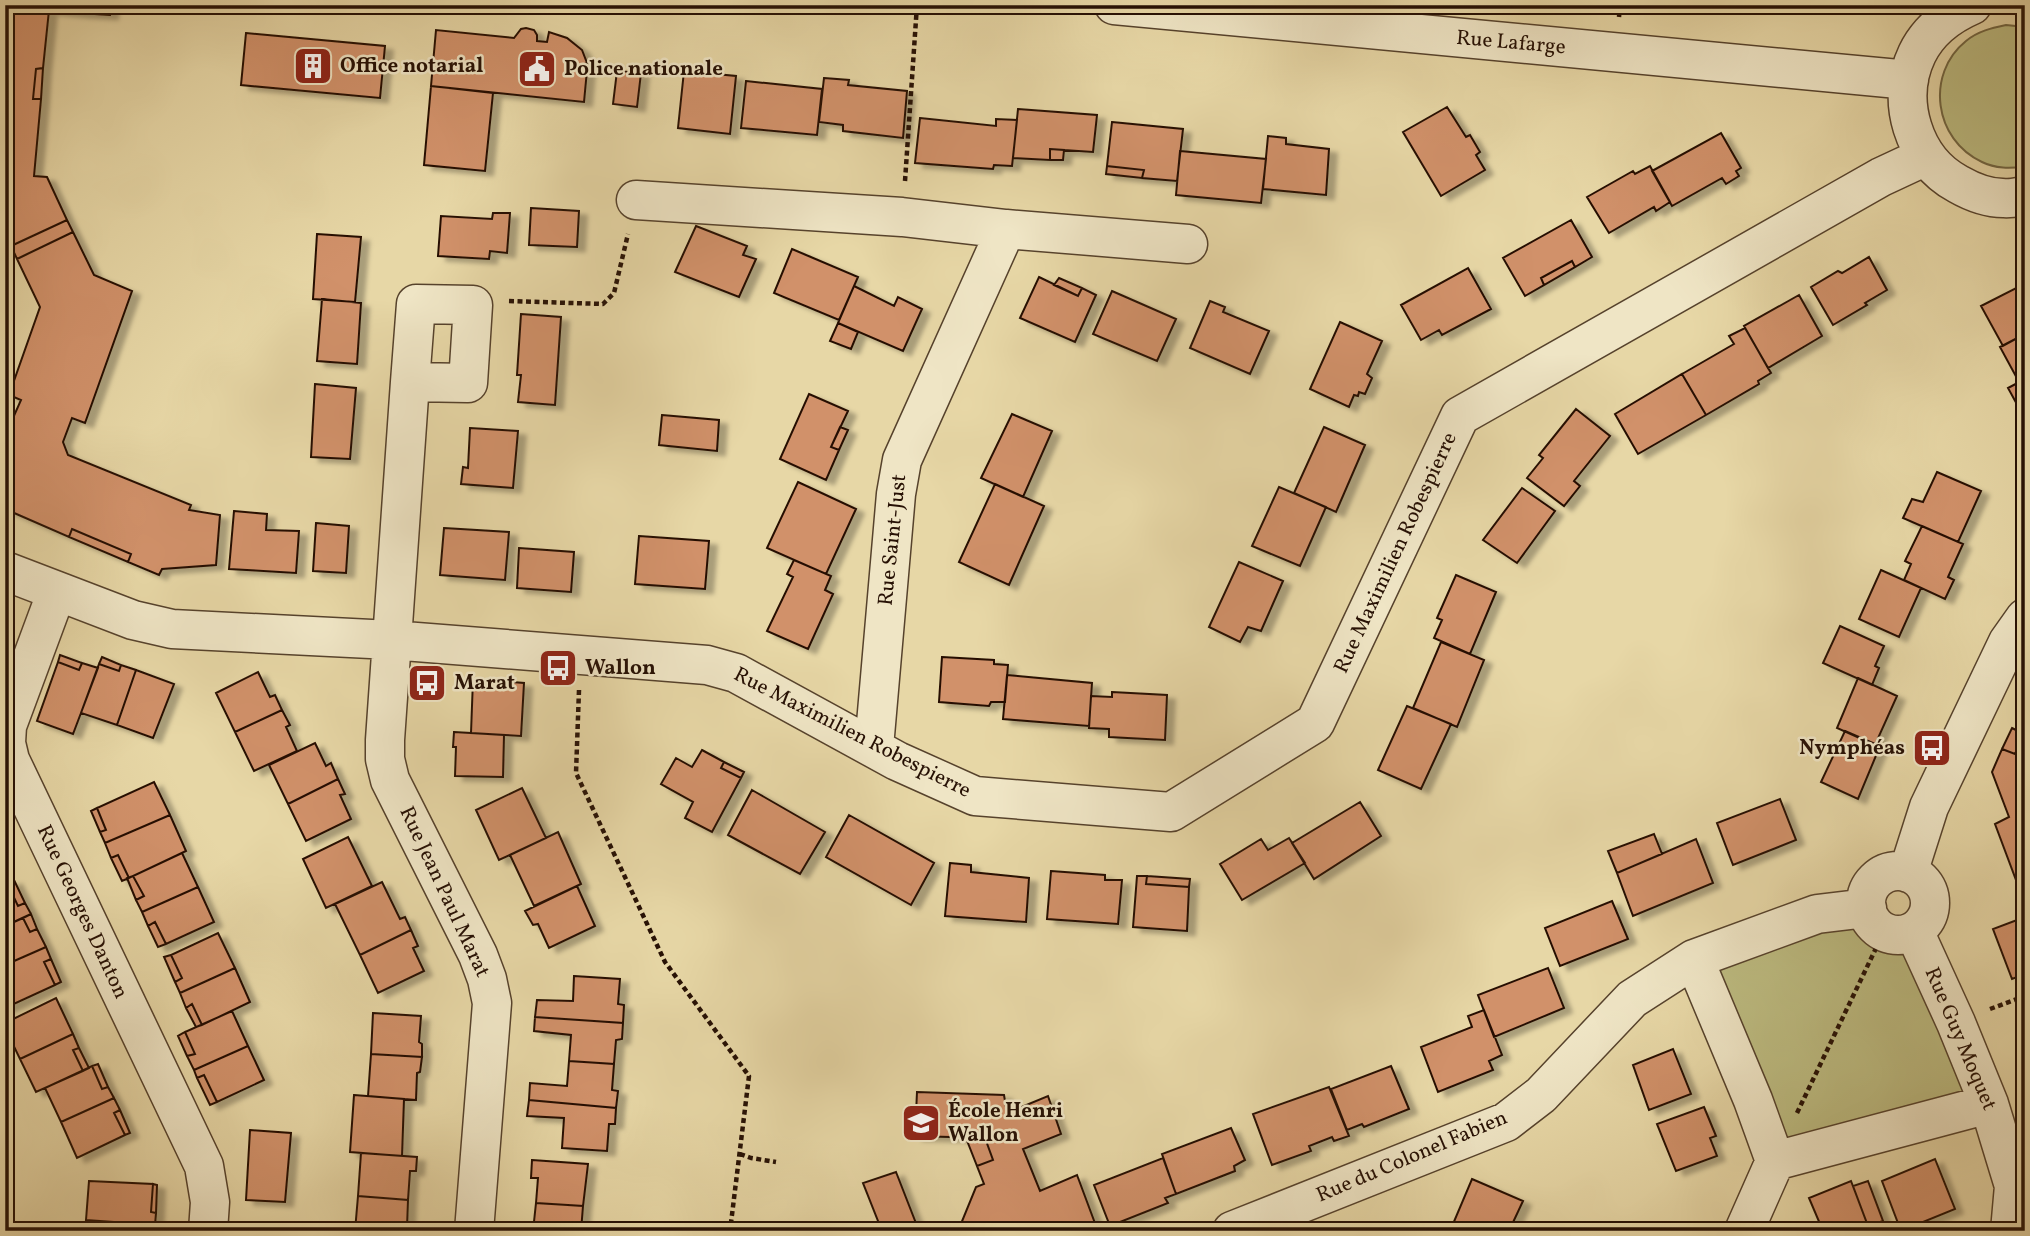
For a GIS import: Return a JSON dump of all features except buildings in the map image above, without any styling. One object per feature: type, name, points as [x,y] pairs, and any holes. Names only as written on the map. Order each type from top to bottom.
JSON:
[{"type":"street","name":"Rue Lafarge","points":[[1114,5],[1426,20],[1909,80]]},
{"type":"street","points":[[1972,5],[1955,13],[1933,31],[1917,54],[1909,80],[1907,107],[1913,133],[1926,156],[1947,178],[1973,192],[2003,198],[2025,196]]},
{"type":"street","name":"Rue Maximilien Robespierre","points":[[5,571],[133,620],[172,629],[391,640],[707,664],[723,668],[936,780],[975,796],[1171,812],[1315,723],[1460,416],[1881,177],[1926,156]]},
{"type":"street","points":[[636,200],[902,216],[1006,229],[1188,244]]},
{"type":"street","name":"Rue Saint-Just","points":[[874,747],[896,494],[902,460],[1006,229]]},
{"type":"street","name":"Rue Jean Paul Marat","points":[[473,305],[416,303],[385,759],[390,780],[478,955],[492,1003],[474,1231]]},
{"type":"street","points":[[410,382],[468,383],[473,305]]},
{"type":"street","name":"Rue Georges Danton","points":[[57,591],[7,726],[6,743],[10,760],[204,1166],[210,1202],[208,1231]]},
{"type":"street","points":[[1908,873],[1929,807],[2008,642],[2025,618]]},
{"type":"street","points":[[1908,873],[1925,886],[1930,905],[1928,915],[1914,931],[1905,935],[1884,932],[1870,918],[1867,898],[1870,888],[1886,874],[1908,873]]},
{"type":"street","name":"Rue du Colonel Fabien","points":[[1232,1231],[1506,1122],[1541,1095],[1632,999],[1694,959],[1817,914],[1867,908]]},
{"type":"street","name":"Rue Guy Moquet","points":[[1914,931],[1989,1104],[2014,1186],[2010,1231]]},
{"type":"street","points":[[1694,959],[1753,1100],[1774,1161],[1744,1231]]},
{"type":"street","points":[[1774,1161],[1989,1104]]},
{"type":"path","points":[[902,216],[917,5]]},
{"type":"path","points":[[473,305],[514,301],[603,304],[614,293],[636,200]]},
{"type":"path","points":[[580,654],[576,773],[665,962],[749,1076],[730,1231]]},
{"type":"path","points":[[1774,1161],[1871,957]]},
{"type":"path","points":[[740,1154],[776,1162]]},
{"type":"shaded area","points":[[2006,25],[2025,27],[2025,167],[1993,166],[1966,152],[1953,138],[1945,123],[1941,106],[1940,88],[1944,71],[1953,55],[1975,35]]},
{"type":"shaded area","points":[[1870,918],[1885,931],[1904,935],[1979,1097],[1775,1161],[1694,959]]},
{"type":"place","name":"Office notarial","points":[[313,66]]},
{"type":"place","name":"Police nationale","points":[[537,69]]},
{"type":"place","name":"Wallon","points":[[558,668]]},
{"type":"place","name":"Marat","points":[[427,683]]},
{"type":"place","name":"Nymphéas","points":[[1932,748]]},
{"type":"place","name":"École Henri Wallon","points":[[921,1123]]}]
